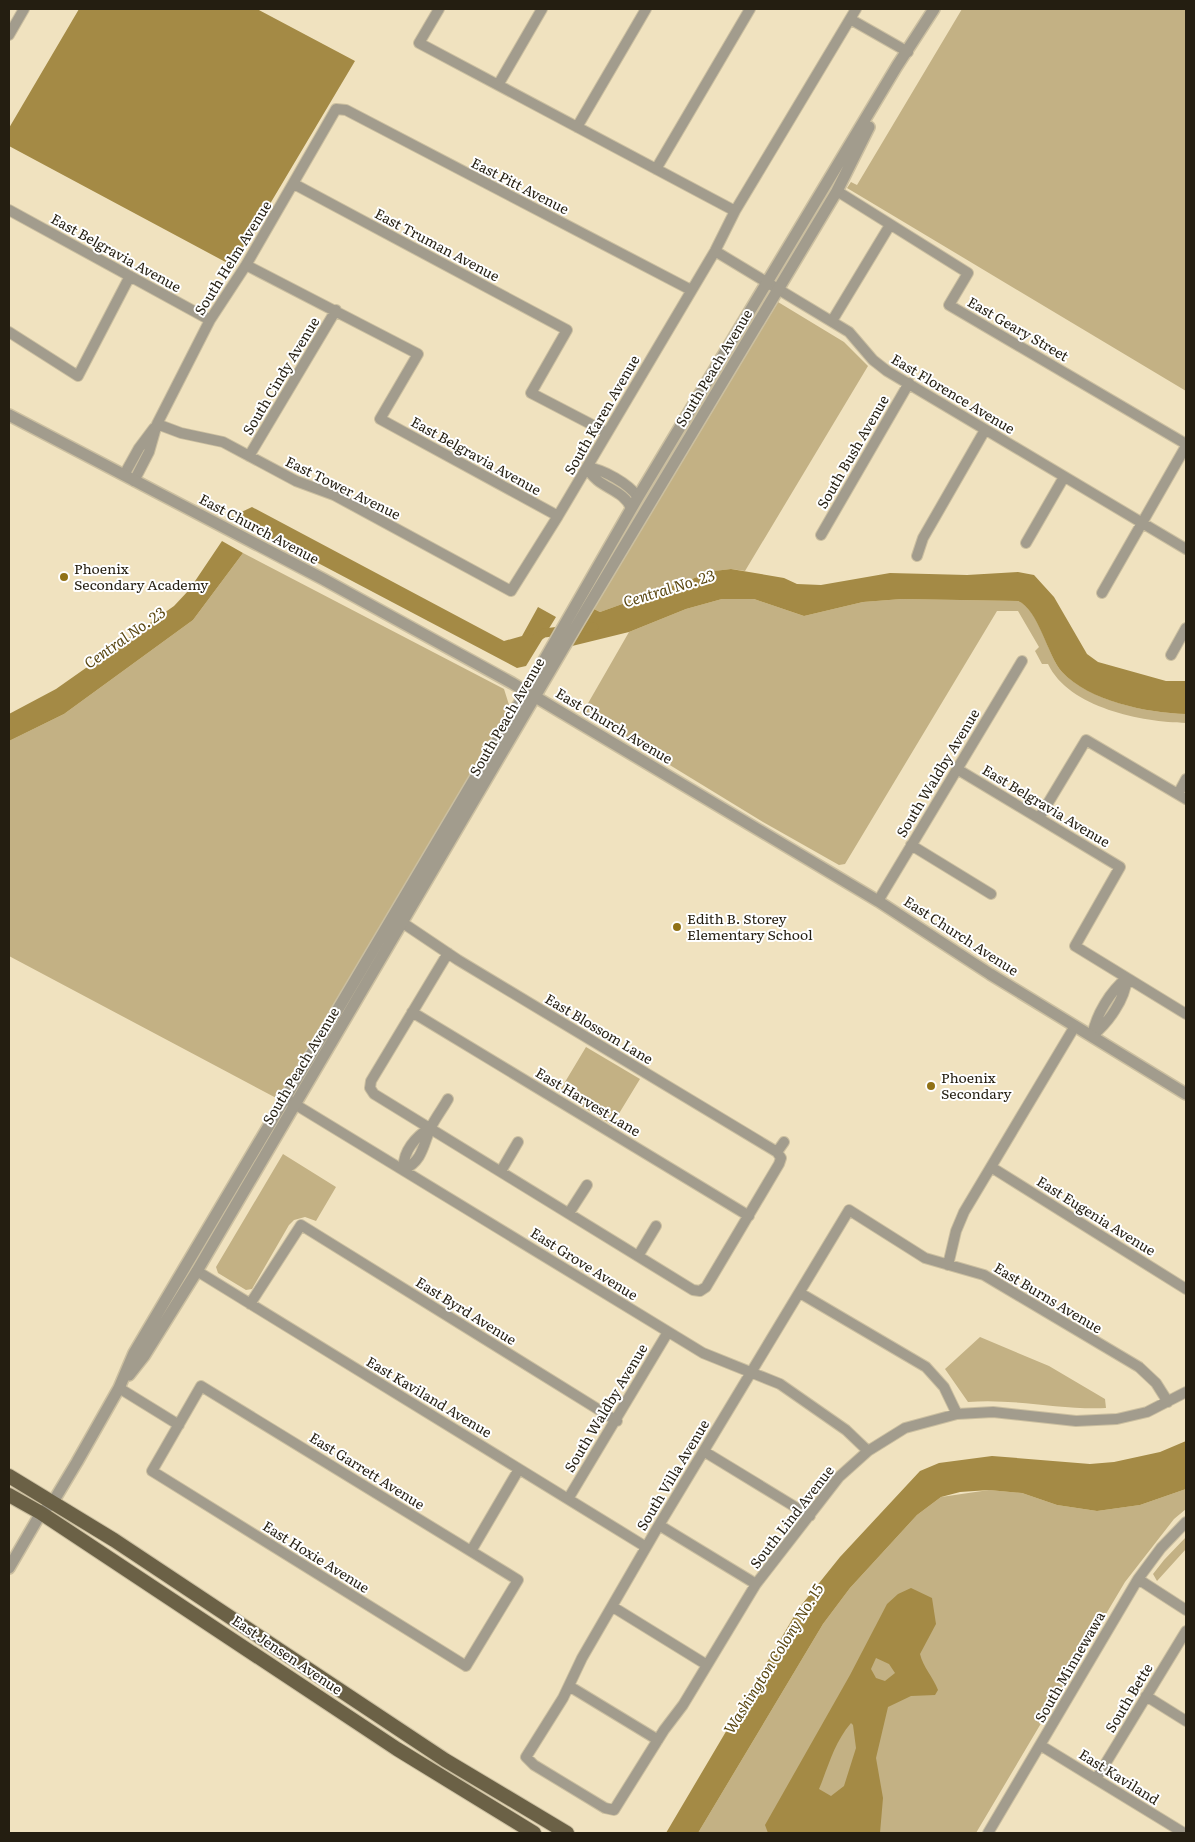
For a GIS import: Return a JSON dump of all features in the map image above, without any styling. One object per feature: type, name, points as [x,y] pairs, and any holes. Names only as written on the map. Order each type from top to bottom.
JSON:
[{"type":"main road","name":"East Jensen Avenue","points":[[9,1476],[54,1502],[385,1721],[566,1833]]},
{"type":"main road","name":"East Jensen Avenue","points":[[9,1495],[41,1513],[397,1749],[534,1833]]},
{"type":"street","points":[[9,35],[24,9]]},
{"type":"street","points":[[439,9],[419,43],[735,211]]},
{"type":"street","points":[[498,85],[542,9]]},
{"type":"street","points":[[577,127],[646,9]]},
{"type":"street","points":[[656,169],[750,9]]},
{"type":"street","name":"South Karen Avenue","points":[[511,591],[558,516],[606,432],[715,251],[735,211],[856,9]]},
{"type":"street","name":"South Peach Avenue","points":[[9,1568],[41,1513],[54,1502],[119,1388],[134,1353],[463,798],[568,640],[779,289],[837,191],[908,52],[934,9]]},
{"type":"street","points":[[850,19],[908,52]]},
{"type":"street","name":"South Peach Avenue","points":[[119,1388],[144,1356],[197,1271],[403,924],[531,694],[565,623],[638,497],[897,66],[908,52]]},
{"type":"street","name":"South Helm Avenue","points":[[129,478],[139,448],[157,424],[210,320],[246,265],[336,109]]},
{"type":"street","name":"East Pitt Avenue","points":[[336,109],[346,110],[691,290]]},
{"type":"street","name":"East Truman Avenue","points":[[294,184],[567,330],[531,393],[606,432]]},
{"type":"street","name":"East Geary Street","points":[[837,191],[968,273],[949,305],[1186,445]]},
{"type":"street","name":"East Belgravia Avenue","points":[[9,210],[210,320]]},
{"type":"street","points":[[832,321],[890,225]]},
{"type":"street","name":"East Florence Avenue","points":[[715,251],[849,332],[873,360],[909,384],[1186,549]]},
{"type":"street","points":[[246,265],[336,310]]},
{"type":"street","points":[[9,332],[78,376],[130,276]]},
{"type":"street","name":"East Belgravia Avenue","points":[[336,310],[418,354],[380,419],[558,516]]},
{"type":"street","name":"South Cindy Avenue","points":[[249,456],[336,310]]},
{"type":"street","name":"South Bush Avenue","points":[[820,534],[909,384]]},
{"type":"street","name":"East Church Avenue","points":[[9,415],[323,579],[531,694],[878,901],[990,974],[1186,1094]]},
{"type":"street","name":"East Tower Avenue","points":[[157,424],[181,433],[223,442],[296,480],[334,495],[511,591]]},
{"type":"street","points":[[917,556],[923,538],[985,430]]},
{"type":"street","points":[[1102,593],[1186,445]]},
{"type":"street","points":[[587,467],[598,469],[630,488],[638,497],[640,509],[612,558],[607,575]]},
{"type":"street","points":[[587,467],[592,478],[624,497],[632,508]]},
{"type":"street","points":[[1026,543],[1064,477]]},
{"type":"street","points":[[1171,655],[1186,628]]},
{"type":"street","name":"South Waldby Avenue","points":[[878,901],[1022,661]]},
{"type":"street","points":[[1039,818],[1086,740],[1182,796],[1186,779]]},
{"type":"street","name":"East Belgravia Avenue","points":[[957,769],[1120,867],[1075,946],[1127,978]]},
{"type":"street","points":[[426,883],[424,880],[425,872],[456,819],[463,798]]},
{"type":"street","points":[[911,845],[991,894]]},
{"type":"street","name":"East Blossom Lane","points":[[403,924],[779,1155]]},
{"type":"street","points":[[448,953],[371,1081],[370,1088],[374,1094],[693,1290],[700,1291],[706,1287],[749,1216],[784,1142]]},
{"type":"street","points":[[1092,1036],[1095,1022],[1117,985],[1127,978],[1186,1014]]},
{"type":"street","name":"East Harvest Lane","points":[[412,1012],[749,1216]]},
{"type":"street","points":[[948,1265],[956,1231],[964,1212],[1075,1026]]},
{"type":"street","name":"East Grove Avenue","points":[[285,1098],[703,1353],[780,1384],[846,1430],[868,1451]]},
{"type":"street","points":[[430,1128],[418,1135],[403,1160],[404,1169],[412,1166],[428,1141],[430,1128],[448,1099]]},
{"type":"street","points":[[500,1171],[518,1142]]},
{"type":"street","points":[[410,1148],[416,1148],[419,1155]]},
{"type":"street","name":"East Eugenia Avenue","points":[[991,1167],[1186,1289]]},
{"type":"street","points":[[569,1213],[587,1185]]},
{"type":"street","name":"East Burns Avenue","points":[[849,1210],[925,1258],[984,1276],[1139,1367],[1156,1383],[1168,1402]]},
{"type":"street","name":"South Villa Avenue","points":[[614,1810],[605,1808],[534,1765],[526,1757],[569,1686],[582,1658],[646,1547],[705,1452],[849,1210]]},
{"type":"street","name":"East Byrd Avenue","points":[[250,1304],[301,1225],[616,1421]]},
{"type":"street","points":[[638,1256],[656,1226]]},
{"type":"street","name":"East Kaviland Avenue","points":[[197,1271],[646,1547]]},
{"type":"street","points":[[800,1293],[926,1367],[944,1387],[957,1414]]},
{"type":"street","name":"South Waldby Avenue","points":[[568,1499],[668,1332]]},
{"type":"street","name":"East Garrett Avenue","points":[[178,1425],[201,1386],[518,1580]]},
{"type":"street","points":[[119,1388],[178,1425]]},
{"type":"street","name":"South Lind Avenue","points":[[614,1810],[658,1740],[683,1705],[756,1584],[839,1476],[868,1451],[905,1428],[957,1414],[993,1412],[1076,1420],[1117,1419],[1147,1412],[1186,1392]]},
{"type":"street","name":"East Hoxie Avenue","points":[[178,1425],[152,1471],[466,1666],[518,1580]]},
{"type":"street","points":[[705,1452],[810,1516]]},
{"type":"street","points":[[471,1552],[519,1469]]},
{"type":"street","name":"South Minnewawa","points":[[988,1833],[1138,1579],[1161,1548],[1186,1522]]},
{"type":"street","points":[[660,1525],[756,1584]]},
{"type":"street","points":[[1138,1579],[1186,1610]]},
{"type":"street","points":[[613,1607],[707,1665]]},
{"type":"street","name":"South Bette","points":[[1096,1779],[1186,1631]]},
{"type":"street","points":[[569,1686],[658,1740]]},
{"type":"street","points":[[1146,1696],[1186,1721]]},
{"type":"street","name":"East Kaviland","points":[[1040,1745],[1184,1833]]},
{"type":"shaded area","points":[[962,9],[1186,9],[1186,391],[847,188],[851,182],[857,185]]},
{"type":"shaded area","points":[[778,302],[844,342],[868,366],[745,571],[731,569],[714,571],[600,612],[594,609]]},
{"type":"shaded area","points":[[243,553],[504,689],[510,708],[280,1100],[9,956],[9,741],[64,714],[193,620]]},
{"type":"shaded area","points":[[722,599],[754,599],[804,616],[863,602],[902,599],[1018,601],[1026,606],[1038,623],[1052,655],[1062,672],[1074,682],[1088,691],[1120,704],[1154,711],[1186,714],[1186,723],[1149,720],[1108,710],[1072,692],[1058,679],[1048,664],[1042,664],[1035,651],[1039,647],[1018,611],[997,611],[845,864],[839,865],[763,822],[583,712],[629,632],[686,609]]},
{"type":"shaded area","points":[[586,1047],[640,1079],[612,1125],[559,1092]]},
{"type":"shaded area","points":[[283,1154],[336,1187],[316,1221],[305,1217],[294,1220],[289,1225],[252,1289],[246,1290],[218,1273],[216,1267]]},
{"type":"shaded area","points":[[980,1337],[1049,1366],[1105,1399],[1106,1408],[985,1401],[968,1402],[945,1369]]},
{"type":"shaded area","points":[[1186,1489],[1186,1509],[1174,1519],[1125,1582],[976,1833],[698,1833],[823,1624],[850,1588],[917,1515],[941,1497],[989,1490],[1022,1493],[1057,1505],[1097,1511],[1140,1505]]},
{"type":"shaded area","points":[[1186,1537],[1186,1549],[1157,1581],[1153,1574]]},
{"type":"water","points":[[79,9],[257,9],[355,61],[233,266],[9,146],[9,128]]},
{"type":"water","points":[[252,507],[504,641],[522,636],[538,607],[556,617],[526,666],[517,668],[231,517]]},
{"type":"water","points":[[222,541],[243,553],[193,620],[64,714],[9,741],[9,714],[56,689],[174,606],[189,590]]},
{"type":"water","points":[[731,569],[784,578],[797,584],[821,585],[890,573],[967,575],[1018,572],[1034,575],[1054,597],[1087,654],[1098,662],[1166,681],[1186,681],[1186,714],[1154,711],[1120,704],[1087,691],[1073,682],[1062,672],[1057,664],[1032,614],[1018,601],[902,599],[863,602],[804,616],[754,599],[722,599],[686,609],[629,632],[572,646],[594,609],[600,612],[714,571]]},
{"type":"water","name":"Washington Colony No. 15","points":[[1186,1441],[1186,1489],[1140,1505],[1097,1511],[1057,1505],[1022,1493],[989,1490],[960,1492],[941,1497],[917,1515],[850,1588],[823,1624],[698,1833],[666,1833],[799,1608],[840,1557],[920,1471],[939,1463],[992,1456],[1090,1464],[1114,1462],[1160,1452]]},
{"type":"water","points":[[911,1588],[932,1598],[936,1624],[920,1654],[938,1690],[935,1695],[911,1696],[888,1707],[876,1758],[883,1798],[880,1833],[768,1833],[765,1825],[850,1675],[887,1604],[898,1594]],"holes":[[[876,1658],[889,1664],[895,1673],[885,1681],[876,1678],[871,1669]],[[851,1723],[853,1725],[856,1748],[844,1786],[831,1796],[819,1789],[836,1746]]]},
{"type":"waterway","name":"Central No. 23","points":[[536,638],[544,633],[594,627]]},
{"type":"place","name":"Phoenix Secondary Academy","points":[[64,577]]},
{"type":"place","name":"Edith B. Storey Elementary School","points":[[677,927]]},
{"type":"place","name":"Phoenix Secondary","points":[[931,1086]]}]
